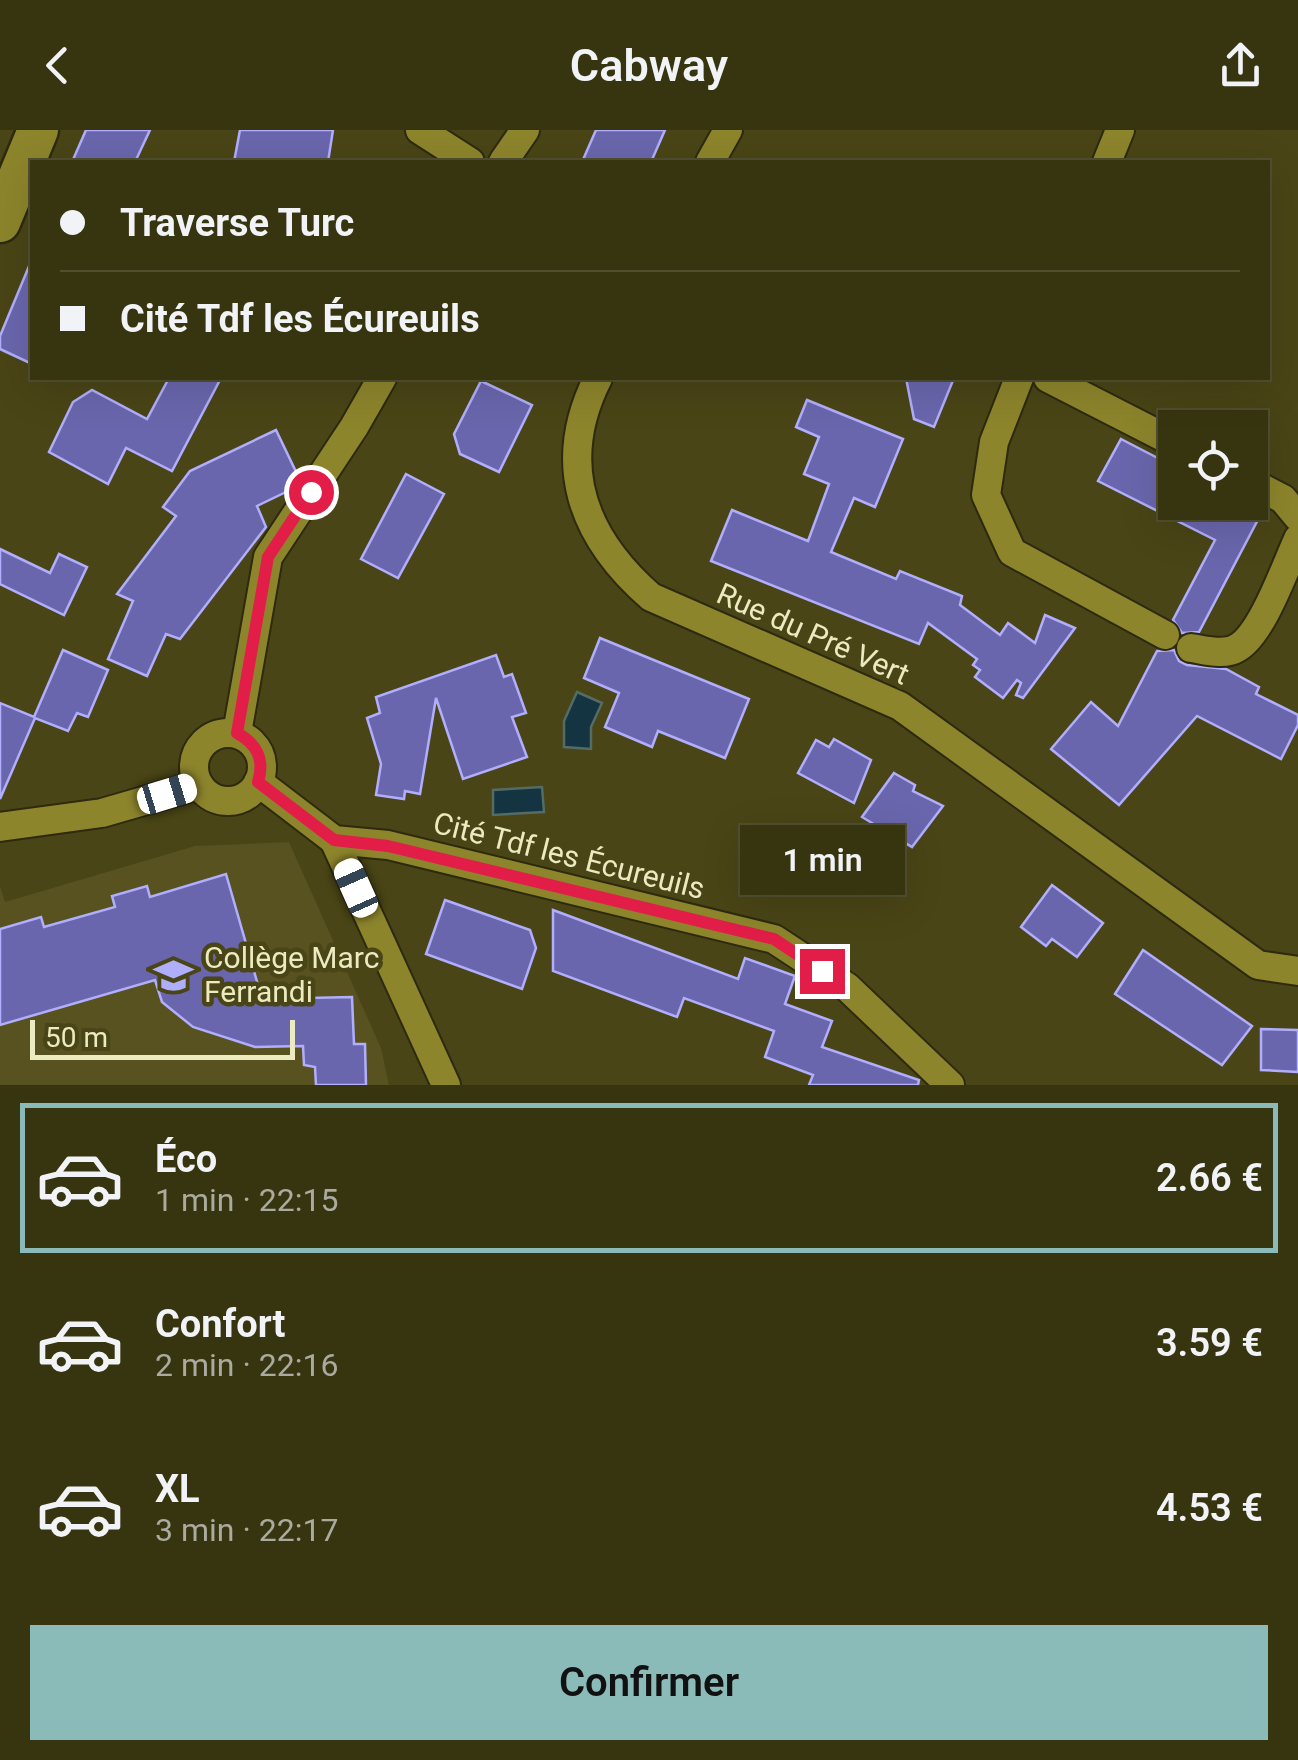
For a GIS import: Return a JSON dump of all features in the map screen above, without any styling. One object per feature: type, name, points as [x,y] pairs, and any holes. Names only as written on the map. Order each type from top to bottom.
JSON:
[{"type":"main road","points":[[0,222],[38,130]]},
{"type":"street","points":[[420,130],[467,160]]},
{"type":"street","points":[[504,160],[524,130]]},
{"type":"street","points":[[711,160],[728,130]]},
{"type":"street","points":[[1107,160],[1120,130]]},
{"type":"street","points":[[237,733],[268,557],[381,380]]},
{"type":"street","name":"Rue du Pré Vert","points":[[597,380],[576,434],[578,482],[593,524],[619,569],[651,597],[900,706],[1258,965],[1298,971]]},
{"type":"street","points":[[1019,380],[994,442],[986,495],[1012,552],[1178,641],[1217,652],[1237,649],[1254,632],[1298,539]]},
{"type":"street","points":[[1052,380],[1158,435]]},
{"type":"street","points":[[1268,492],[1284,500],[1298,517]]},
{"type":"street","points":[[237,733],[256,748],[262,770],[258,782],[248,794],[225,800],[206,794],[199,784],[194,759],[199,748],[218,734],[237,733]]},
{"type":"street","points":[[258,782],[334,840],[446,1085]]},
{"type":"street","points":[[0,826],[102,813],[199,784]]},
{"type":"street","name":"Cité Tdf les Écureuils","points":[[334,840],[388,846],[774,939],[846,987],[950,1085]]},
{"type":"shaded area","name":"Collège Marc Ferrandi","points":[[289,842],[381,1048],[389,1085],[0,1085],[0,886],[5,902],[195,846]]},
{"type":"water","points":[[577,692],[602,703],[591,727],[591,749],[564,747],[564,721]]},
{"type":"water","points":[[542,787],[544,812],[493,815],[493,790]]},
{"type":"building","points":[[86,130],[150,130],[136,160],[73,160]]},
{"type":"building","points":[[240,130],[333,130],[328,160],[234,160]]},
{"type":"building","points":[[596,130],[665,130],[652,160],[583,160]]},
{"type":"building","points":[[30,264],[30,363],[0,349],[0,336]]},
{"type":"building","points":[[168,380],[220,380],[172,471],[126,448],[108,484],[49,452],[73,402],[92,390],[147,419]]},
{"type":"building","points":[[906,380],[953,380],[934,427],[914,419]]},
{"type":"building","points":[[481,381],[532,405],[499,472],[460,454],[454,434]]},
{"type":"building","points":[[807,400],[903,439],[875,507],[854,498],[831,552],[896,579],[900,571],[962,596],[960,605],[1000,635],[1008,623],[1035,643],[1045,615],[1075,628],[1023,698],[1016,695],[1021,683],[1017,680],[1003,698],[975,677],[980,670],[973,665],[977,659],[928,623],[919,644],[711,561],[732,510],[808,541],[829,484],[804,474],[819,437],[796,427]]},
{"type":"building","points":[[276,430],[299,478],[292,489],[257,506],[266,527],[180,639],[166,634],[147,676],[108,659],[133,601],[117,594],[176,516],[163,507],[190,471]]},
{"type":"building","points":[[1121,439],[1158,458],[1158,511],[1098,481]]},
{"type":"building","points":[[406,474],[444,494],[398,578],[361,559]]},
{"type":"building","points":[[1175,520],[1258,520],[1199,632],[1182,633],[1173,620],[1215,540]]},
{"type":"building","points":[[0,549],[50,573],[59,554],[87,567],[64,615],[0,584]]},
{"type":"building","points":[[600,638],[749,699],[725,758],[658,731],[652,747],[605,727],[619,693],[584,678]]},
{"type":"building","points":[[63,650],[108,670],[88,717],[77,713],[68,731],[35,718],[0,799],[0,703],[34,717]]},
{"type":"building","points":[[1174,650],[1179,661],[1187,665],[1226,669],[1259,687],[1256,694],[1298,715],[1298,725],[1281,759],[1197,716],[1119,805],[1051,749],[1091,702],[1118,726],[1157,651]]},
{"type":"building","points":[[496,655],[504,677],[512,674],[526,713],[512,717],[527,757],[463,779],[436,698],[420,794],[405,791],[404,799],[376,795],[381,764],[367,718],[380,713],[376,697]]},
{"type":"building","points":[[834,739],[871,760],[854,803],[798,773],[816,740],[829,747]]},
{"type":"building","points":[[894,773],[915,785],[913,791],[943,806],[912,847],[862,817]]},
{"type":"building","points":[[226,874],[262,999],[352,997],[354,1044],[365,1044],[366,1085],[316,1085],[315,1067],[304,1065],[303,1046],[255,1047],[193,1027],[162,1002],[155,980],[0,1025],[0,929],[41,917],[44,927],[115,907],[112,896],[147,886],[150,897]]},
{"type":"building","points":[[1052,885],[1103,923],[1077,957],[1052,939],[1046,946],[1021,927]]},
{"type":"building","points":[[445,900],[530,930],[536,948],[522,989],[426,954]]},
{"type":"building","points":[[553,910],[738,979],[745,958],[795,976],[785,1004],[832,1021],[822,1047],[919,1080],[918,1085],[809,1085],[813,1075],[765,1057],[774,1031],[684,998],[677,1017],[553,971]]},
{"type":"building","points":[[1143,950],[1252,1026],[1222,1065],[1115,994]]},
{"type":"building","points":[[1261,1029],[1298,1030],[1298,1072],[1261,1070]]},
{"type":"place","name":"Collège Marc Ferrandi","points":[[174,975]]},
{"type":"route","points":[[311,492],[268,557],[244,711],[237,733],[248,739],[261,759],[258,782],[334,840],[388,846],[774,939],[822,971]]}]
